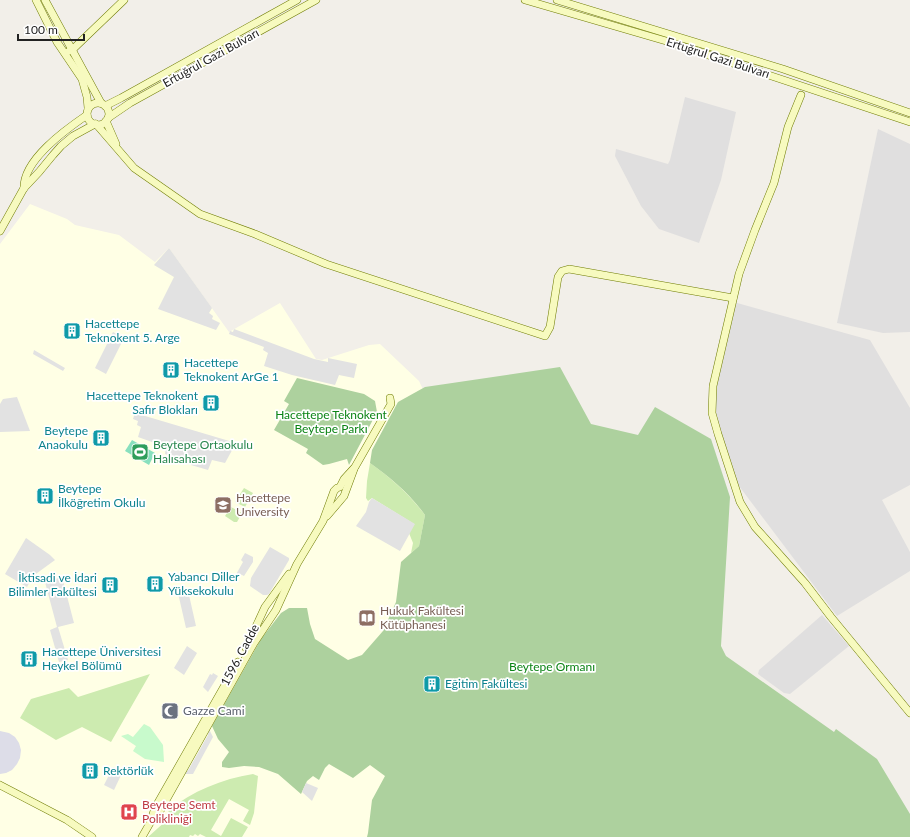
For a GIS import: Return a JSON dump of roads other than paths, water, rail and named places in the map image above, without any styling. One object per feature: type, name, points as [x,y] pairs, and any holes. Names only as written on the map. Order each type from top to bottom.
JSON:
[{"type":"street","points":[[36,0],[57,42],[82,79],[87,97],[90,121],[95,124],[134,168],[200,214],[255,234],[326,264],[546,336],[550,327],[558,277],[562,271],[569,269],[733,298]]},
{"type":"street","points":[[45,0],[108,111],[107,119],[120,154]]},
{"type":"street","points":[[64,53],[72,50],[124,0]]},
{"type":"street","name":"Ertuğrul Gazi Bulvarı","points":[[103,104],[121,98],[297,0]]},
{"type":"street","name":"Ertuğrul Gazi Bulvarı","points":[[107,119],[130,103],[316,0]]},
{"type":"street","name":"Ertuğrul Gazi Bulvarı","points":[[525,0],[666,41],[910,122]]},
{"type":"street","name":"Ertuğrul Gazi Bulvarı","points":[[557,0],[783,69],[910,113]]},
{"type":"street","points":[[801,94],[788,127],[774,183],[755,230],[733,298],[713,386],[712,413],[740,502],[755,527],[805,583],[910,713]]},
{"type":"street","points":[[24,188],[26,175],[41,153],[88,111],[94,103],[103,104]]},
{"type":"street","points":[[0,231],[24,188],[61,146],[73,136],[95,124],[103,123],[107,119]]},
{"type":"street","points":[[297,564],[353,474],[355,467],[391,404],[390,398]]},
{"type":"street","points":[[323,521],[334,492],[336,497],[342,492]]},
{"type":"street","name":"1596. Cadde","points":[[150,823],[155,808],[249,642],[267,605],[297,564]]},
{"type":"street","name":"1596. Cadde","points":[[142,837],[150,823],[160,811],[254,643],[275,612],[297,564]]},
{"type":"street","points":[[267,605],[275,612]]},
{"type":"street","points":[[262,614],[270,620]]},
{"type":"street","points":[[0,785],[67,820],[92,837]]},
{"type":"place","name":"Hacettepe Teknokent 5. Arge","points":[[72,331]]},
{"type":"place","name":"Hacettepe Teknokent ArGe 1","points":[[171,370]]},
{"type":"place","name":"Hacettepe Teknokent Safir Blokları","points":[[211,403]]},
{"type":"place","name":"Beytepe Anaokulu","points":[[101,438]]},
{"type":"place","name":"Beytepe Ortaokulu Halısahası","points":[[140,452]]},
{"type":"place","name":"Beytepe İlköğretim Okulu","points":[[45,496]]},
{"type":"place","name":"Hacettepe University","points":[[223,505]]},
{"type":"place","name":"Yabancı Diller Yüksekokulu","points":[[155,584]]},
{"type":"place","name":"İktisadi ve İdari Bilimler Fakültesi","points":[[110,585]]},
{"type":"place","name":"Hukuk Fakültesi Kütüphanesi","points":[[367,618]]},
{"type":"place","name":"Hacettepe Üniversitesi Heykel Bölümü","points":[[29,659]]},
{"type":"place","name":"Eğitim Fakültesi","points":[[432,684]]},
{"type":"place","name":"Gazze Cami","points":[[170,711]]},
{"type":"place","name":"Rektörlük","points":[[90,771]]},
{"type":"place","name":"Beytepe Semt Polikliniği","points":[[129,812]]},
{"type":"park label","name":"Hacettepe Teknokent Beytepe Parkı","points":[[331,422]]},
{"type":"park label","name":"Beytepe Ormanı","points":[[552,667]]}]
